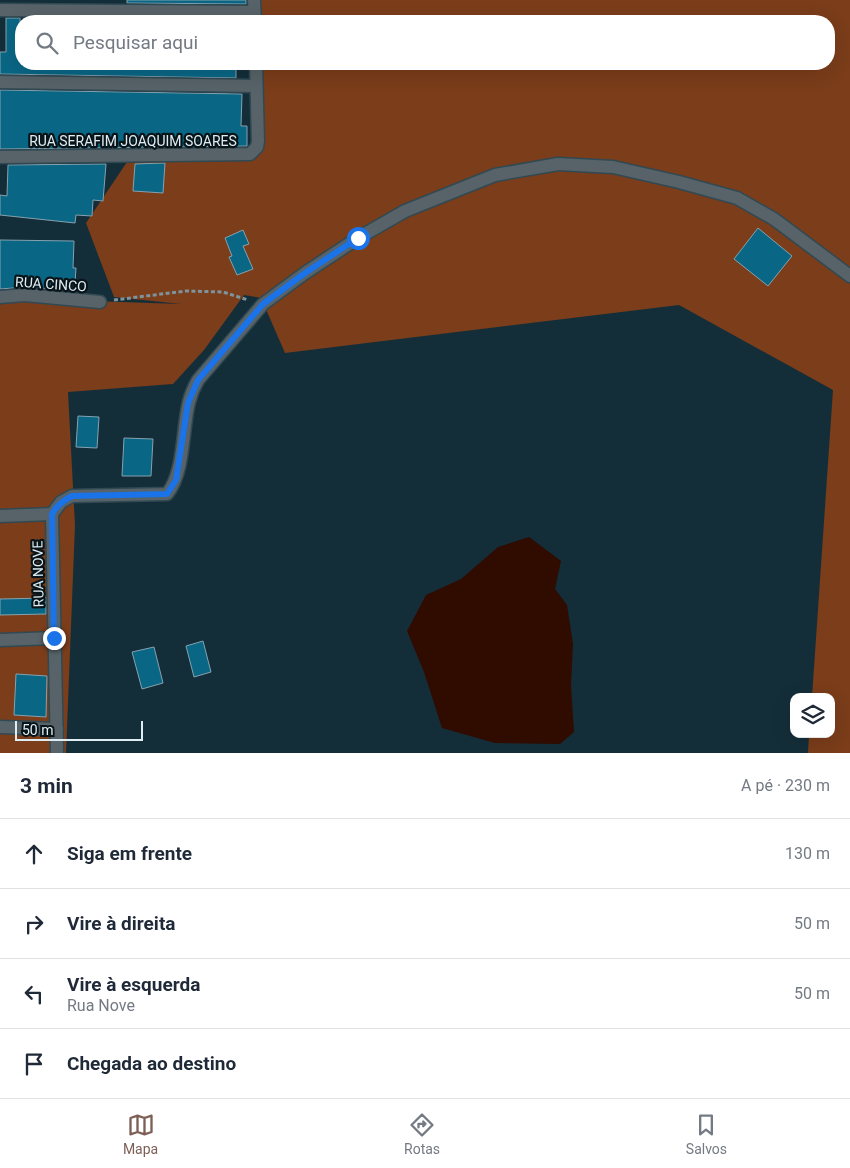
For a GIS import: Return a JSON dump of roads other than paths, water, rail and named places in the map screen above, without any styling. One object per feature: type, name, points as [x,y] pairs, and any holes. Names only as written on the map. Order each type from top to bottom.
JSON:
[{"type":"street","points":[[0,10],[254,11]]},
{"type":"street","points":[[0,82],[256,86],[256,70]]},
{"type":"street","name":"RUA SERAFIM JOAQUIM SOARES","points":[[0,157],[244,155],[253,152],[257,147],[256,86]]},
{"type":"street","points":[[0,516],[52,514],[61,502],[72,496],[167,494],[176,480],[188,403],[198,380],[263,304],[358,238],[405,211],[495,174],[558,164],[613,167],[737,198],[774,218],[850,276]]},
{"type":"street","name":"RUA CINCO","points":[[0,297],[25,295],[100,302]]},
{"type":"street","name":"RUA NOVE","points":[[52,514],[57,753]]},
{"type":"street","points":[[0,640],[54,638]]},
{"type":"street","points":[[0,727],[57,728]]}]
